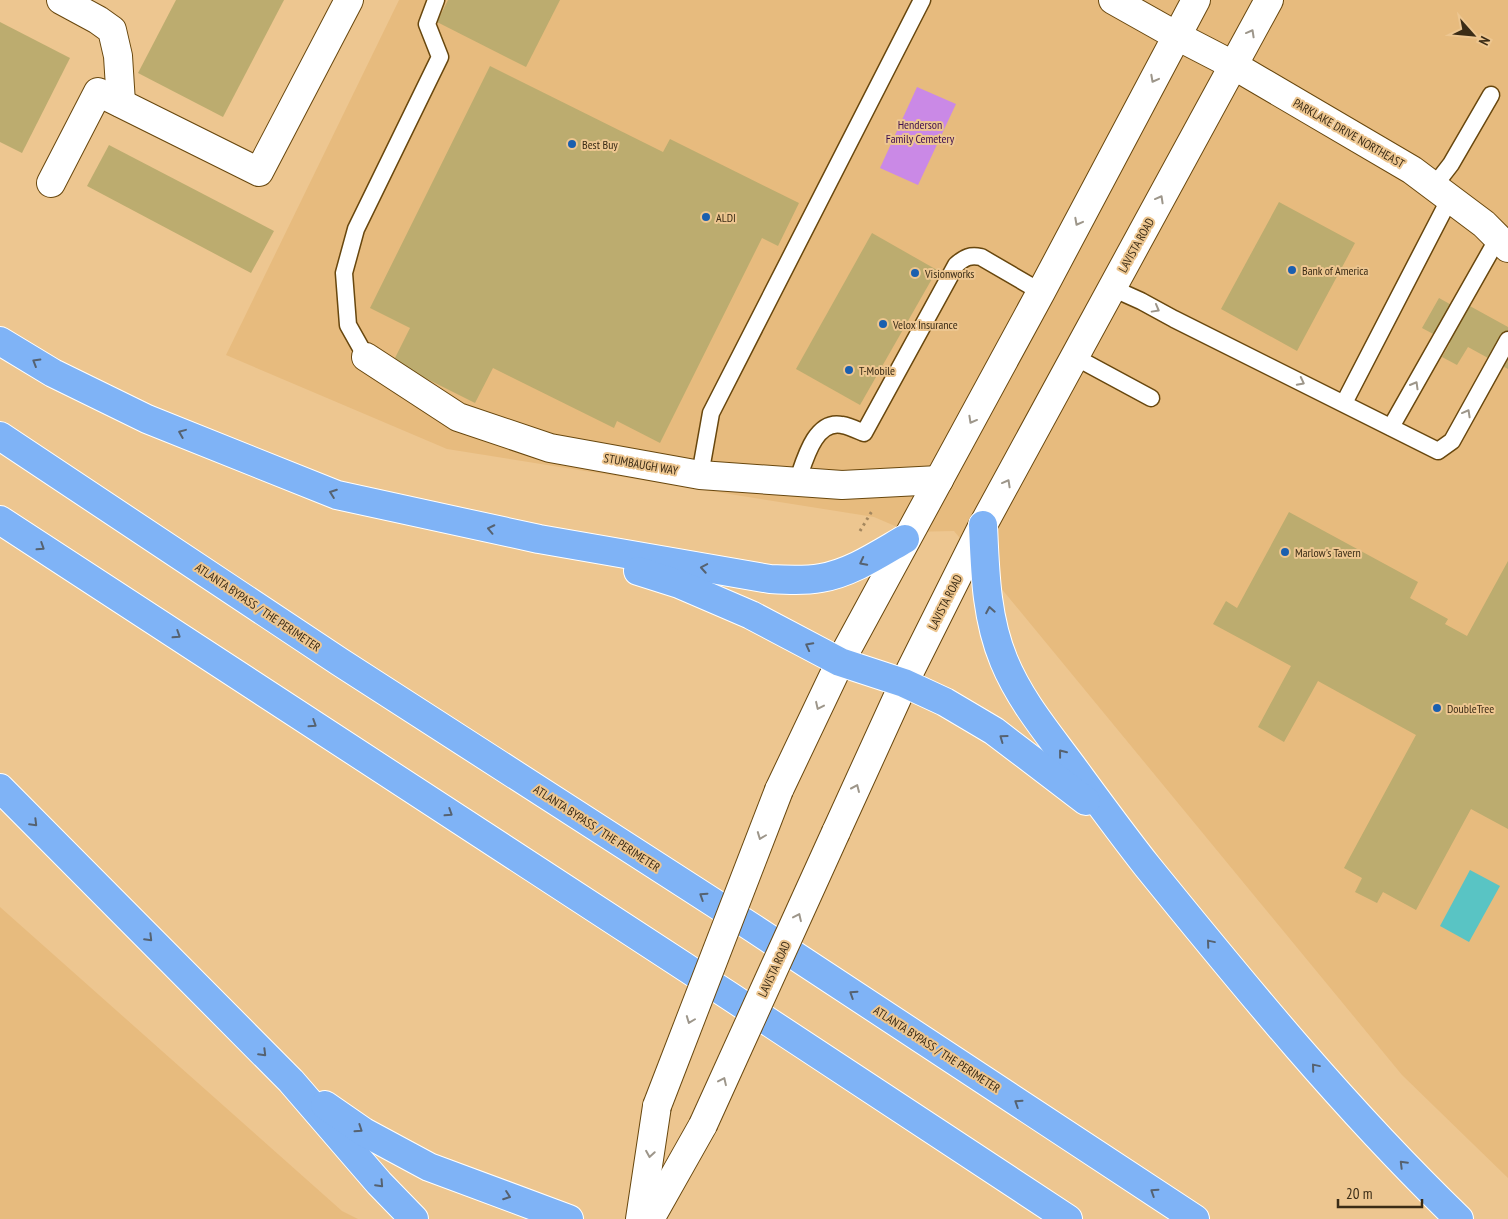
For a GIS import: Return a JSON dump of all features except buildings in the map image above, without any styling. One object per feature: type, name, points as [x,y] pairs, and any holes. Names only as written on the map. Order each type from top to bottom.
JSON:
[{"type":"highway","points":[[0,341],[54,373],[147,419],[337,495],[539,539],[770,579],[797,580],[822,578],[852,568],[906,540]]},
{"type":"highway","name":"ATLANTA BYPASS / THE PERIMETER","points":[[0,436],[340,662],[753,928],[1195,1219]]},
{"type":"highway","points":[[0,520],[1068,1219]]},
{"type":"highway","points":[[983,525],[985,576],[989,609],[1003,659],[1013,683],[1042,728],[1111,821],[1202,934],[1347,1104],[1391,1152],[1459,1219]]},
{"type":"highway","points":[[539,539],[679,584],[751,615],[840,662],[904,683],[945,702],[994,731],[1111,821]]},
{"type":"highway","points":[[0,788],[291,1081],[379,1183],[414,1219]]},
{"type":"highway","points":[[291,1081],[364,1132],[429,1167],[569,1219]]},
{"type":"main road","points":[[61,0],[98,20],[112,30],[118,56],[121,103]]},
{"type":"main road","points":[[51,183],[98,92],[259,172],[350,0]]},
{"type":"main road","name":"PARKLAKE DRIVE NORTHEAST","points":[[1112,0],[1233,65],[1412,170],[1484,224],[1503,243]]},
{"type":"main road","points":[[640,1219],[657,1106],[779,790],[840,662],[1041,292],[1196,0]]},
{"type":"main road","name":"LAVISTA ROAD","points":[[650,1219],[703,1125],[904,683],[983,525],[1269,0]]},
{"type":"main road","name":"STUMBAUGH WAY","points":[[366,357],[458,417],[550,448],[700,475],[842,485],[939,480]]},
{"type":"lane","points":[[366,357],[348,325],[344,273],[356,229],[440,57],[427,24],[436,0]]},
{"type":"lane","points":[[700,475],[711,413],[922,0]]},
{"type":"lane","points":[[1344,403],[1442,192],[1451,164],[1491,95]]},
{"type":"lane","points":[[1391,427],[1503,243]]},
{"type":"lane","points":[[796,482],[812,442],[821,430],[830,425],[841,424],[864,433],[956,264],[971,255],[981,257],[1041,292]]},
{"type":"lane","points":[[1112,288],[1438,451],[1452,441],[1508,340]]},
{"type":"lane","points":[[1075,356],[1151,398]]},
{"type":"path","points":[[860,532],[874,507]]},
{"type":"shaded area","points":[[399,0],[1508,0],[1508,1178],[1402,1075],[954,531],[909,532],[874,517],[447,449],[226,355]]},
{"type":"shaded area","points":[[0,907],[342,1211],[358,1219],[0,1219]]},
{"type":"green space","name":"Henderson Family Cemetery","points":[[917,87],[956,104],[918,185],[880,168]]},
{"type":"water","points":[[1470,870],[1500,886],[1469,942],[1440,926]]},
{"type":"place","name":"Best Buy","points":[[572,144]]},
{"type":"place","name":"ALDI","points":[[706,217]]},
{"type":"place","name":"Bank of America","points":[[1292,270]]},
{"type":"place","name":"Visionworks","points":[[915,273]]},
{"type":"place","name":"Velox Insurance","points":[[883,324]]},
{"type":"place","name":"T-Mobile","points":[[849,370]]},
{"type":"place","name":"Marlow's Tavern","points":[[1285,552]]},
{"type":"place","name":"DoubleTree","points":[[1437,708]]}]
